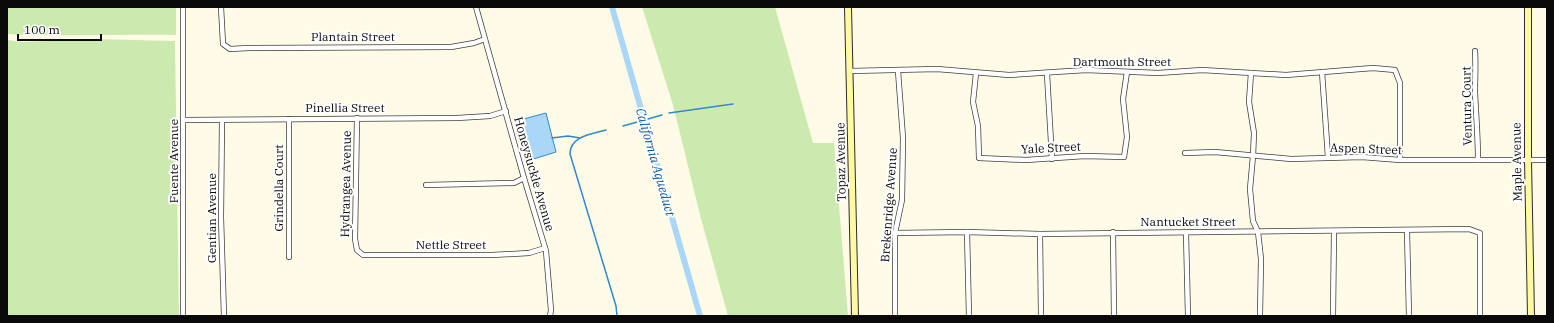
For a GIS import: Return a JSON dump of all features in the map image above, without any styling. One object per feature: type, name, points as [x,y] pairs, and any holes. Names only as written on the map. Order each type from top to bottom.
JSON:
[{"type":"street","name":"Fuente Avenue","points":[[183,7],[183,316]]},
{"type":"street","name":"Plantain Street","points":[[221,7],[223,44],[230,50],[249,48],[451,47],[474,44],[485,39]]},
{"type":"street","name":"Honeysuckle Avenue","points":[[476,7],[545,248],[551,310],[550,316]]},
{"type":"street","name":"Topaz Avenue","points":[[848,7],[855,316]]},
{"type":"street","name":"Maple Avenue","points":[[1528,7],[1528,160],[1531,316]]},
{"type":"street","name":"Ventura Court","points":[[1475,51],[1478,160]]},
{"type":"street","name":"Dartmouth Street","points":[[850,71],[936,69],[1009,75],[1047,74],[1086,70],[1158,73],[1202,70],[1286,75],[1373,68],[1395,70],[1400,83],[1400,160]]},
{"type":"street","name":"Brekenridge Avenue","points":[[895,316],[895,233],[902,200],[903,146],[898,71]]},
{"type":"street","name":"Yale Street","points":[[976,73],[973,102],[978,126],[978,158],[1026,160],[1085,156],[1124,157],[1127,137],[1123,99],[1127,72]]},
{"type":"street","points":[[1322,72],[1328,158]]},
{"type":"street","points":[[1250,73],[1249,102],[1254,133],[1254,156],[1250,189],[1253,221],[1258,232],[1261,259],[1260,316]]},
{"type":"street","points":[[1047,74],[1052,159]]},
{"type":"street","name":"Pinellia Street","points":[[184,120],[457,118],[490,116],[506,111]]},
{"type":"street","name":"Hydrangea Avenue","points":[[357,118],[355,239],[357,250]]},
{"type":"street","name":"Grindella Court","points":[[289,119],[289,257]]},
{"type":"street","name":"Gentian Avenue","points":[[222,120],[221,217],[224,316]]},
{"type":"street","name":"Aspen Street","points":[[1185,153],[1215,152],[1291,159],[1362,157],[1400,160],[1547,160]]},
{"type":"street","points":[[426,186],[514,183],[524,178]]},
{"type":"street","name":"Nantucket Street","points":[[895,233],[1186,233],[1469,229],[1480,233],[1480,316]]},
{"type":"street","points":[[1333,316],[1334,231]]},
{"type":"street","points":[[1407,231],[1408,316]]},
{"type":"street","points":[[968,232],[969,316]]},
{"type":"street","points":[[1113,232],[1114,316]]},
{"type":"street","points":[[1186,233],[1188,316]]},
{"type":"street","points":[[1040,234],[1041,316]]},
{"type":"street","name":"Nettle Street","points":[[357,250],[363,255],[492,255],[529,253],[545,248]]},
{"type":"green space","points":[[7,7],[176,7],[176,35],[7,34]]},
{"type":"green space","points":[[642,7],[775,7],[813,143],[834,143],[848,316],[728,316],[700,215],[673,105]]},
{"type":"green space","points":[[94,39],[175,41],[179,316],[7,316],[7,40],[22,42]]},
{"type":"water","points":[[546,113],[556,152],[527,161],[516,121]]},
{"type":"waterway","name":"California Aqueduct","points":[[612,7],[700,316]]},
{"type":"waterway","points":[[669,113],[733,104]]},
{"type":"waterway","name":"California Aqueduct","points":[[623,126],[662,115]]},
{"type":"waterway","points":[[606,130],[588,135],[578,140],[571,148],[570,154],[616,306],[617,316]]},
{"type":"waterway","points":[[552,138],[568,136],[580,138]]}]
